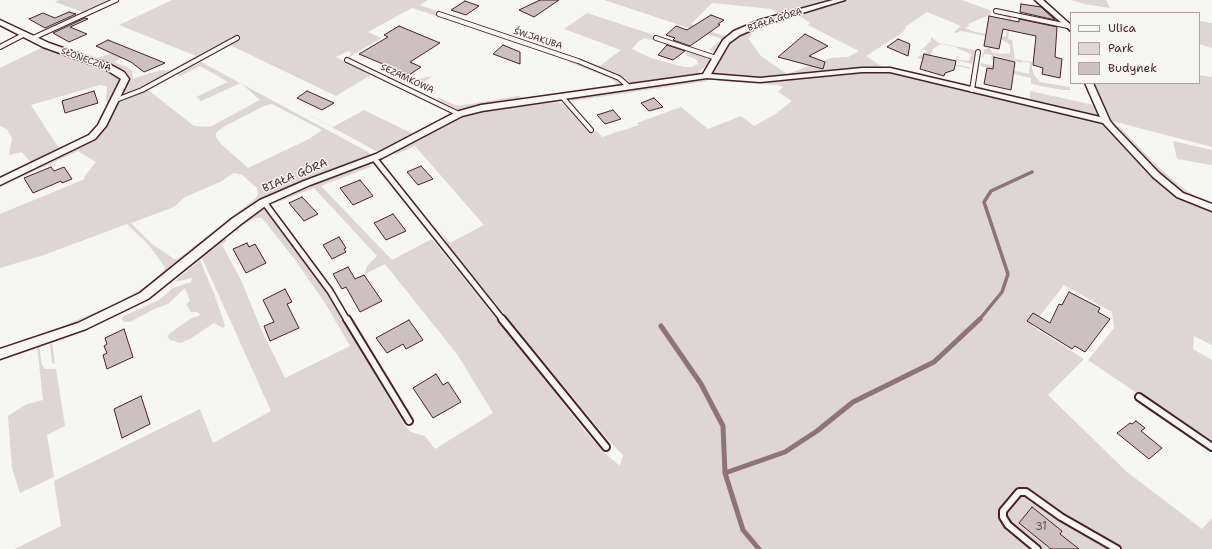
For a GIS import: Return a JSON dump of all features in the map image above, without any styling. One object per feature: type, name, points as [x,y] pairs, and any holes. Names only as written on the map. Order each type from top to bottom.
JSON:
[{"type":"street","name":"BIAŁA GÓRA","points":[[707,76],[708,71],[726,42],[737,33],[762,22],[841,0]]},
{"type":"street","points":[[1039,0],[1070,26]]},
{"type":"street","name":"SŁONECZNA","points":[[0,22],[33,38],[121,74],[125,80],[102,126],[92,137],[0,182]]},
{"type":"street","name":"BIAŁA GÓRA","points":[[0,354],[82,326],[144,296],[161,284],[237,221],[264,202],[306,183],[374,158],[460,114],[495,106],[563,98],[628,86],[707,76],[760,80],[862,70],[890,70],[1106,121]]},
{"type":"street","points":[[1089,84],[1106,121],[1145,164],[1171,188],[1191,200],[1212,208]]},
{"type":"lane","points":[[33,38],[116,0]]},
{"type":"lane","points":[[996,12],[1070,26]]},
{"type":"lane","name":"ŚW.JAKUBA","points":[[439,14],[578,61],[619,78],[628,86]]},
{"type":"lane","points":[[0,47],[25,34]]},
{"type":"lane","points":[[116,100],[142,90],[237,38]]},
{"type":"lane","points":[[656,38],[716,58]]},
{"type":"lane","points":[[972,90],[978,52]]},
{"type":"lane","name":"SEZAMKOWA","points":[[347,60],[460,114]]},
{"type":"lane","points":[[563,98],[591,130]]},
{"type":"lane","points":[[374,158],[446,250],[606,447]]},
{"type":"lane","points":[[264,202],[330,291],[409,421]]},
{"type":"lane","points":[[1139,396],[1212,447]]},
{"type":"lane","points":[[1037,549],[1008,525],[1003,517],[1003,511],[1019,492],[1026,492],[1061,517],[1117,549]]},
{"type":"green space","points":[[59,0],[113,0],[85,13],[55,2]]},
{"type":"green space","points":[[172,0],[428,0],[420,5],[443,13],[436,16],[412,8],[368,32],[381,38],[348,58],[351,53],[348,51],[336,57],[371,75],[336,96],[230,45],[239,40],[235,37],[149,84],[124,95],[123,93],[128,83],[127,74],[124,70],[95,59],[115,52],[124,57],[114,62],[127,67],[132,71],[133,79],[163,70],[169,71],[196,56],[119,25]]},
{"type":"green space","points":[[604,0],[835,0],[805,6],[736,31],[777,13],[772,9],[712,3],[691,24],[724,36],[724,33],[726,35],[726,38],[713,52],[709,50],[722,39]]},
{"type":"green space","points":[[848,0],[962,0],[992,11],[990,12],[991,14],[968,24],[969,26],[965,28],[975,32],[1002,37],[1006,36],[1009,19],[1002,15],[1011,17],[1008,39],[1012,40],[1015,59],[1032,62],[1034,75],[1040,82],[1069,87],[1071,90],[1062,90],[1031,84],[1031,78],[980,66],[981,63],[1029,74],[1030,63],[1022,61],[1022,63],[994,55],[993,60],[991,59],[992,55],[984,54],[982,58],[984,50],[988,48],[990,48],[993,53],[1010,53],[1010,45],[1001,39],[961,31],[955,33],[954,32],[961,26],[927,12],[905,27],[906,28],[902,33],[866,56],[890,72],[1102,123],[1170,190],[1212,210],[1212,345],[1194,336],[1193,349],[1212,360],[1212,444],[1088,360],[1114,328],[1112,312],[1064,285],[1032,326],[1084,359],[1048,395],[1127,472],[1202,529],[1212,518],[1212,549],[15,549],[61,526],[54,481],[200,409],[213,443],[271,411],[202,258],[162,289],[139,304],[92,327],[52,343],[55,364],[52,363],[50,344],[53,341],[102,321],[218,241],[224,239],[227,240],[222,245],[241,280],[261,329],[285,378],[350,346],[325,303],[293,257],[262,218],[255,218],[238,228],[239,230],[237,232],[233,228],[260,209],[266,211],[327,292],[405,426],[411,432],[425,436],[435,449],[493,413],[457,354],[385,264],[365,274],[367,266],[377,256],[314,188],[273,204],[281,198],[367,163],[373,166],[321,186],[392,260],[432,239],[584,430],[602,451],[620,466],[623,455],[608,440],[450,248],[440,230],[450,243],[484,225],[415,146],[395,155],[394,152],[450,121],[478,111],[558,102],[567,107],[589,133],[597,131],[602,137],[639,125],[637,123],[681,107],[708,129],[741,116],[754,126],[774,115],[792,101],[778,92],[783,87],[778,85],[719,81],[718,76],[711,72],[730,41],[744,32],[753,34],[748,38],[761,56],[787,74],[831,58],[848,57],[859,51],[808,25],[810,23],[797,14]]},
{"type":"green space","points":[[1071,0],[1106,0],[1110,8],[1084,4]]},
{"type":"green space","points":[[587,13],[702,51],[656,37],[653,39],[659,42],[645,38],[639,41],[632,49],[651,58],[684,67],[692,67],[698,64],[697,60],[686,55],[686,52],[666,45],[668,44],[709,58],[710,62],[698,73],[632,84],[616,74],[584,61],[600,66],[621,50],[564,29]]},
{"type":"green space","points":[[1200,21],[1212,23],[1212,48],[1200,44]]},
{"type":"green space","points":[[931,37],[939,43],[975,50],[972,64],[956,60],[957,56],[959,57],[957,59],[959,60],[969,61],[971,54],[955,47],[942,44],[933,49],[930,57],[935,60],[969,67],[971,69],[917,58],[927,51],[922,49],[931,41]]},
{"type":"green space","points":[[45,46],[110,71],[122,80],[110,105],[106,101],[107,86],[100,85],[31,105],[60,150],[32,164],[22,152],[9,155],[12,138],[7,129],[0,126],[0,68]]},
{"type":"green space","points":[[571,60],[615,78],[621,83],[620,85],[554,96],[552,94],[617,84],[612,79],[569,62]]},
{"type":"green space","points":[[201,62],[240,83],[201,101],[196,97],[228,82],[200,66],[180,76],[177,74]]},
{"type":"green space","points":[[1200,75],[1212,77],[1212,147],[1112,121],[1093,84],[1200,84]]},
{"type":"green space","points":[[399,76],[413,80],[433,76],[416,87],[395,78]]},
{"type":"green space","points":[[702,78],[708,81],[572,101],[571,98]]},
{"type":"green space","points":[[243,84],[370,153],[369,157],[282,191],[134,298],[90,319],[0,351],[0,348],[61,327],[119,302],[143,288],[163,272],[165,267],[148,244],[127,224],[44,255],[0,268],[0,214],[85,179],[84,177],[96,162],[78,151],[0,187],[0,185],[91,141],[97,136],[120,101],[147,89],[194,126],[210,127],[260,100]],"holes":[[[272,104],[322,130],[309,139],[248,168],[221,144],[216,137],[216,133],[223,127],[264,106]],[[234,173],[242,175],[257,188],[258,194],[256,198],[178,259],[174,259],[152,244],[131,223],[174,207],[185,197],[220,182]]]},
{"type":"green space","points":[[1084,84],[1086,84],[1100,116],[1030,102],[1030,91],[1094,105]]},
{"type":"green space","points":[[544,95],[544,98],[465,110],[459,110],[437,99],[438,97],[457,106],[518,96],[523,98]]},
{"type":"green space","points":[[421,98],[449,111],[451,116],[382,151],[376,151],[300,110],[333,127],[364,110],[413,134],[449,114],[448,111]]},
{"type":"green space","points":[[1114,125],[1120,127],[1152,161],[1179,185],[1192,194],[1212,202],[1212,206],[1185,195],[1169,184]]},
{"type":"green space","points":[[1173,141],[1212,150],[1212,165],[1177,159]]},
{"type":"green space","points":[[200,260],[215,296],[225,326],[223,328],[214,323],[190,339],[180,343],[170,340],[167,336],[170,333],[200,314],[197,312],[191,312],[186,304],[190,301],[185,288],[168,304],[152,310],[130,322],[125,322],[122,320],[122,318],[126,315],[159,300],[173,288],[191,282],[192,278],[174,282]]},
{"type":"green space","points":[[39,344],[42,365],[45,369],[56,369],[65,426],[47,435],[54,477],[20,493],[12,468],[8,416],[27,404],[43,400],[37,345],[0,357]]},
{"type":"building","points":[[540,0],[559,0],[534,17],[519,10]]},
{"type":"building","points":[[465,1],[479,6],[466,15],[451,10]]},
{"type":"building","points":[[1021,4],[1041,7],[1055,20],[1020,12]]},
{"type":"building","points":[[69,12],[76,14],[45,28],[29,19],[43,13],[55,18]]},
{"type":"building","points":[[711,15],[724,20],[718,24],[720,25],[690,46],[673,40],[675,38],[666,35],[676,26],[687,30]]},
{"type":"building","points":[[989,16],[1019,22],[1019,19],[1057,27],[1055,57],[1062,59],[1060,78],[1042,74],[1043,68],[1033,65],[1036,36],[1003,29],[999,49],[984,46]]},
{"type":"building","points":[[85,18],[88,19],[70,27],[87,34],[69,42],[53,33]]},
{"type":"building","points":[[399,26],[440,43],[410,62],[421,67],[409,75],[359,54],[388,37],[384,35]]},
{"type":"building","points":[[805,34],[828,46],[809,56],[825,62],[823,69],[778,57]]},
{"type":"building","points":[[898,39],[910,44],[908,56],[887,47]]},
{"type":"building","points":[[108,40],[165,63],[144,72],[131,62],[96,46]]},
{"type":"building","points":[[503,45],[520,52],[520,64],[493,54]]},
{"type":"building","points":[[667,45],[685,51],[673,60],[658,55]]},
{"type":"building","points":[[924,54],[956,61],[954,70],[945,73],[944,76],[920,69]]},
{"type":"building","points":[[994,57],[1015,62],[1011,90],[984,84],[987,68],[993,69]]},
{"type":"building","points":[[94,91],[98,103],[65,113],[62,101]]},
{"type":"building","points":[[307,91],[334,103],[322,110],[297,98]]},
{"type":"building","points":[[654,98],[663,107],[649,111],[641,103]]},
{"type":"building","points":[[613,110],[621,119],[605,124],[597,115]]},
{"type":"building","points":[[421,166],[433,179],[418,185],[407,172]]},
{"type":"building","points":[[51,167],[54,171],[64,167],[72,179],[62,183],[61,181],[33,193],[24,178]]},
{"type":"building","points":[[360,180],[373,196],[353,205],[340,188]]},
{"type":"building","points":[[302,197],[318,214],[304,221],[289,203]]},
{"type":"building","points":[[393,214],[406,231],[386,240],[374,223]]},
{"type":"building","points":[[339,237],[346,248],[344,249],[346,252],[332,259],[323,245]]},
{"type":"building","points":[[247,243],[249,247],[255,244],[266,263],[246,273],[233,249]]},
{"type":"building","points":[[348,267],[355,279],[364,275],[382,301],[360,312],[346,287],[342,289],[333,274]]},
{"type":"building","points":[[285,289],[292,302],[287,304],[299,328],[270,341],[264,326],[274,322],[263,300]]},
{"type":"building","points":[[1069,292],[1100,308],[1098,312],[1110,319],[1085,352],[1075,346],[1072,349],[1027,321],[1033,313],[1050,323],[1059,304],[1062,305]]},
{"type":"building","points":[[409,320],[423,340],[406,349],[403,344],[387,353],[376,338]]},
{"type":"building","points":[[124,329],[133,357],[107,369],[103,355],[107,353],[104,346],[107,344],[105,338]]},
{"type":"building","points":[[436,374],[443,385],[448,382],[461,402],[433,418],[413,388]]},
{"type":"building","points":[[141,396],[150,424],[122,438],[114,409]]},
{"type":"building","points":[[1136,421],[1145,428],[1141,431],[1162,448],[1149,459],[1117,433],[1130,423],[1132,424]]},
{"type":"building","points":[[1032,507],[1062,531],[1060,534],[1079,549],[1051,549],[1019,523]]},
{"type":"waterway","points":[[979,320],[1002,292],[1008,274],[984,202],[991,191],[1032,172]]},
{"type":"waterway","points":[[725,473],[785,452],[817,431],[853,402],[934,362],[979,320]]},
{"type":"waterway","points":[[661,326],[701,384],[723,426],[725,473]]},
{"type":"waterway","points":[[725,473],[743,530],[759,549]]}]
